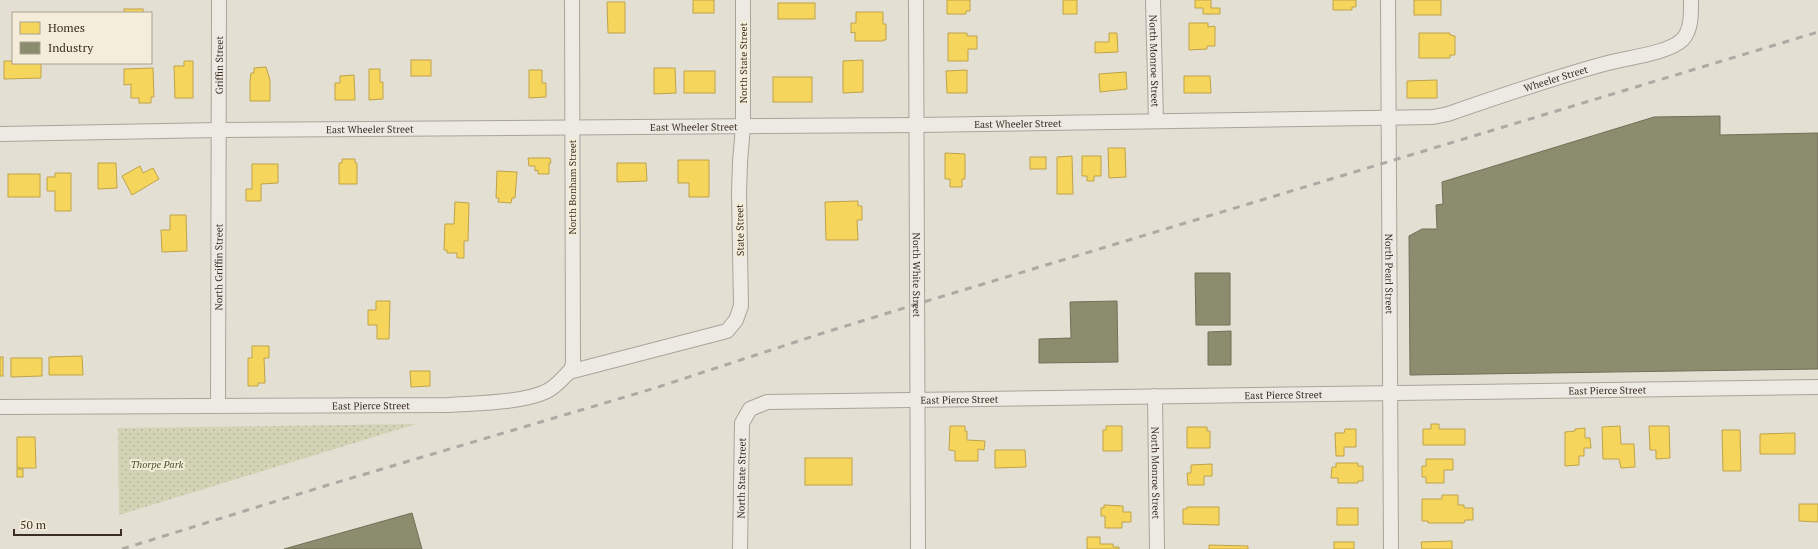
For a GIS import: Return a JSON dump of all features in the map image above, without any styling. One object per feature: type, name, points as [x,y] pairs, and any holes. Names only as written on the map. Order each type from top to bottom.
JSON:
[{"type":"street","name":"Griffin Street","points":[[219,0],[219,130]]},
{"type":"street","name":"North Bonham Street","points":[[569,372],[572,368],[573,362],[572,0]]},
{"type":"street","name":"North State Street","points":[[743,0],[743,126]]},
{"type":"street","name":"North White Street","points":[[916,0],[918,549]]},
{"type":"street","name":"North Monroe Street","points":[[1153,0],[1156,121]]},
{"type":"street","name":"North Pearl Street","points":[[1388,0],[1387,117],[1391,549]]},
{"type":"street","name":"Wheeler Street","points":[[1387,117],[1433,117],[1448,114],[1604,64],[1668,49],[1685,37],[1691,16],[1691,0]]},
{"type":"street","name":"East Wheeler Street","points":[[0,134],[219,130],[917,125],[1387,117]]},
{"type":"street","name":"State Street","points":[[727,331],[736,320],[741,306],[739,193],[743,126]]},
{"type":"street","name":"North Griffin Street","points":[[218,405],[219,130]]},
{"type":"street","name":"East Pierce Street","points":[[0,407],[450,404],[485,402],[521,398],[545,392],[569,372],[727,331]]},
{"type":"street","name":"East Pierce Street","points":[[750,409],[767,402],[1818,387]]},
{"type":"street","name":"North Monroe Street","points":[[1155,396],[1157,549]]},
{"type":"street","name":"North State Street","points":[[740,549],[741,430],[744,416],[750,409]]},
{"type":"green space","name":"Thorpe Park","points":[[416,424],[119,515],[118,428]]},
{"type":"building: Homes","points":[[693,0],[714,0],[714,13],[693,13]]},
{"type":"building: Homes","points":[[947,0],[970,0],[970,11],[966,11],[966,14],[947,14]]},
{"type":"building: Homes","points":[[1063,0],[1077,0],[1077,14],[1063,14]]},
{"type":"building: Homes","points":[[1195,0],[1211,0],[1211,8],[1220,8],[1220,14],[1203,14],[1203,8],[1195,8]]},
{"type":"building: Homes","points":[[1333,0],[1356,0],[1356,7],[1352,7],[1352,10],[1333,10]]},
{"type":"building: Homes","points":[[1414,0],[1441,0],[1441,15],[1414,15]]},
{"type":"building: Homes","points":[[607,2],[625,2],[625,33],[608,33]]},
{"type":"building: Homes","points":[[778,3],[815,3],[815,19],[778,19]]},
{"type":"building: Homes","points":[[124,9],[143,9],[143,12],[124,12]]},
{"type":"building: Homes","points":[[856,12],[883,12],[883,24],[886,24],[886,40],[855,41],[855,32],[851,33],[851,23],[856,23]]},
{"type":"building: Homes","points":[[1189,23],[1208,23],[1208,27],[1215,26],[1215,46],[1207,46],[1207,49],[1189,50]]},
{"type":"building: Homes","points":[[948,33],[967,33],[967,36],[977,36],[977,49],[968,49],[968,61],[948,61]]},
{"type":"building: Homes","points":[[1109,33],[1117,33],[1118,52],[1095,53],[1095,42],[1109,42]]},
{"type":"building: Homes","points":[[1419,33],[1450,33],[1450,35],[1455,36],[1455,55],[1450,55],[1450,58],[1419,58]]},
{"type":"building: Homes","points":[[411,60],[431,60],[431,76],[411,76]]},
{"type":"building: Homes","points":[[863,60],[863,92],[843,93],[843,61]]},
{"type":"building: Homes","points":[[4,61],[12,61],[12,64],[41,64],[41,78],[4,79]]},
{"type":"building: Homes","points":[[184,61],[193,61],[193,98],[175,98],[174,66],[184,66]]},
{"type":"building: Homes","points":[[266,67],[270,80],[270,101],[250,101],[251,73],[254,73],[254,68]]},
{"type":"building: Homes","points":[[153,68],[154,97],[151,97],[151,103],[139,103],[139,98],[131,98],[131,84],[124,85],[124,69]]},
{"type":"building: Homes","points":[[654,68],[675,68],[676,93],[654,94]]},
{"type":"building: Homes","points":[[369,69],[380,69],[380,82],[383,82],[383,99],[369,100]]},
{"type":"building: Homes","points":[[529,70],[542,70],[542,83],[546,83],[546,97],[529,98]]},
{"type":"building: Homes","points":[[967,70],[967,93],[947,93],[946,71]]},
{"type":"building: Homes","points":[[684,71],[715,71],[715,93],[684,93]]},
{"type":"building: Homes","points":[[1126,72],[1127,89],[1100,92],[1099,74]]},
{"type":"building: Homes","points":[[354,75],[355,100],[335,100],[335,83],[340,83],[340,76]]},
{"type":"building: Homes","points":[[1184,76],[1210,76],[1211,93],[1184,93]]},
{"type":"building: Homes","points":[[773,77],[812,77],[812,102],[773,102]]},
{"type":"building: Homes","points":[[1437,80],[1437,98],[1407,98],[1407,81]]},
{"type":"building: Homes","points":[[1108,148],[1125,148],[1126,177],[1109,178]]},
{"type":"building: Homes","points":[[945,153],[965,154],[965,179],[962,179],[962,187],[950,187],[950,179],[945,179]]},
{"type":"building: Homes","points":[[1072,156],[1073,194],[1057,194],[1057,157]]},
{"type":"building: Homes","points":[[1082,156],[1101,156],[1101,176],[1094,176],[1094,181],[1087,181],[1087,176],[1082,176]]},
{"type":"building: Homes","points":[[1030,157],[1046,157],[1046,169],[1030,169]]},
{"type":"building: Homes","points":[[528,158],[550,158],[551,163],[549,163],[549,174],[538,174],[538,170],[535,171],[535,166],[529,166]]},
{"type":"building: Homes","points":[[342,159],[355,159],[355,163],[357,163],[357,184],[339,184],[339,163],[342,163]]},
{"type":"building: Homes","points":[[678,160],[709,160],[709,197],[689,197],[689,183],[678,183]]},
{"type":"building: Homes","points":[[98,163],[116,163],[117,188],[98,189]]},
{"type":"building: Homes","points":[[617,163],[646,163],[647,181],[617,182]]},
{"type":"building: Homes","points":[[252,164],[278,164],[278,183],[261,184],[261,201],[246,201],[246,189],[252,189]]},
{"type":"building: Homes","points":[[140,166],[143,173],[153,168],[159,179],[132,195],[122,176]]},
{"type":"building: Homes","points":[[497,171],[517,172],[515,198],[512,198],[511,203],[498,202],[499,198],[496,198]]},
{"type":"building: Homes","points":[[55,173],[71,173],[71,211],[55,211],[55,191],[47,191],[47,177],[55,177]]},
{"type":"building: Homes","points":[[8,174],[40,174],[40,197],[8,197]]},
{"type":"building: Homes","points":[[858,201],[858,206],[862,206],[862,220],[857,220],[858,240],[826,240],[825,202]]},
{"type":"building: Homes","points":[[455,202],[469,203],[468,241],[464,241],[464,258],[457,258],[457,253],[447,253],[447,250],[444,250],[445,224],[454,224]]},
{"type":"building: Homes","points":[[170,215],[186,215],[187,251],[162,252],[161,230],[170,230]]},
{"type":"building: Homes","points":[[376,301],[390,301],[389,339],[377,339],[377,325],[368,325],[368,310],[376,310]]},
{"type":"building: Homes","points":[[252,346],[269,346],[269,358],[264,358],[265,383],[258,383],[258,386],[248,386],[248,358],[252,358]]},
{"type":"building: Homes","points":[[82,356],[83,375],[49,375],[49,357]]},
{"type":"building: Homes","points":[[0,357],[3,357],[3,376],[0,376]]},
{"type":"building: Homes","points":[[11,358],[42,358],[42,376],[11,377]]},
{"type":"building: Homes","points":[[410,371],[430,371],[430,386],[411,387]]},
{"type":"building: Homes","points":[[1431,424],[1439,424],[1439,429],[1465,429],[1465,445],[1423,445],[1423,429],[1431,429]]},
{"type":"building: Homes","points":[[950,426],[965,426],[965,431],[967,431],[967,440],[985,441],[984,450],[978,449],[978,461],[955,461],[955,451],[949,450]]},
{"type":"building: Homes","points":[[1106,426],[1122,426],[1122,451],[1103,451],[1103,430],[1106,430]]},
{"type":"building: Homes","points":[[1620,426],[1621,444],[1634,444],[1635,467],[1621,468],[1619,459],[1603,459],[1602,427]]},
{"type":"building: Homes","points":[[1649,426],[1669,426],[1670,458],[1656,459],[1656,450],[1650,450]]},
{"type":"building: Homes","points":[[1187,427],[1207,427],[1207,431],[1210,431],[1210,448],[1187,448]]},
{"type":"building: Homes","points":[[1585,428],[1585,438],[1590,438],[1591,448],[1584,448],[1584,456],[1579,456],[1579,465],[1565,466],[1565,432]]},
{"type":"building: Homes","points":[[1345,429],[1356,429],[1356,447],[1344,447],[1344,456],[1336,456],[1335,433],[1344,433]]},
{"type":"building: Homes","points":[[1722,430],[1740,430],[1741,471],[1723,471]]},
{"type":"building: Homes","points":[[1795,433],[1795,454],[1760,454],[1760,434]]},
{"type":"building: Homes","points":[[17,437],[35,437],[36,468],[17,468]]},
{"type":"building: Homes","points":[[995,450],[1025,450],[1026,467],[995,468]]},
{"type":"building: Homes","points":[[805,458],[852,458],[852,485],[805,485]]},
{"type":"building: Homes","points":[[1426,459],[1453,459],[1453,470],[1444,470],[1444,483],[1426,483],[1426,477],[1422,477],[1422,466],[1426,466]]},
{"type":"building: Homes","points":[[1336,463],[1358,463],[1358,466],[1363,466],[1363,481],[1358,481],[1358,483],[1338,483],[1338,478],[1331,478],[1332,467],[1336,467]]},
{"type":"building: Homes","points":[[1212,464],[1212,476],[1204,476],[1204,485],[1188,485],[1187,473],[1191,473],[1191,465]]},
{"type":"building: Homes","points":[[17,469],[23,469],[23,477],[17,477]]},
{"type":"building: Homes","points":[[1442,495],[1458,495],[1458,505],[1464,505],[1464,508],[1473,508],[1473,520],[1465,520],[1464,523],[1428,523],[1428,521],[1422,521],[1422,499],[1442,499]]},
{"type":"building: Homes","points":[[1799,504],[1818,504],[1818,522],[1799,521]]},
{"type":"building: Homes","points":[[1104,505],[1123,506],[1123,512],[1131,512],[1131,522],[1122,522],[1122,528],[1105,528],[1105,516],[1101,516],[1101,508],[1104,508]]},
{"type":"building: Homes","points":[[1187,507],[1219,507],[1219,525],[1183,524],[1183,509],[1187,509]]},
{"type":"building: Homes","points":[[1337,508],[1358,508],[1358,525],[1337,525]]},
{"type":"building: Homes","points":[[1087,537],[1100,537],[1100,544],[1113,544],[1113,547],[1119,547],[1119,549],[1087,549]]},
{"type":"building: Homes","points":[[1452,541],[1452,549],[1422,549],[1421,542]]},
{"type":"building: Homes","points":[[1334,542],[1354,542],[1354,549],[1334,549]]},
{"type":"building: Homes","points":[[1209,545],[1248,546],[1248,549],[1209,549]]},
{"type":"building: Industry","points":[[1720,116],[1720,135],[1818,133],[1818,369],[1410,375],[1409,236],[1422,229],[1437,229],[1436,205],[1443,204],[1442,182],[1654,117]]},
{"type":"building: Industry","points":[[1195,273],[1230,273],[1230,325],[1196,325]]},
{"type":"building: Industry","points":[[1117,301],[1118,362],[1039,363],[1039,339],[1071,338],[1070,302]]},
{"type":"building: Industry","points":[[1231,331],[1231,365],[1208,365],[1208,332]]},
{"type":"building: Industry","points":[[412,513],[422,549],[284,549]]},
{"type":"railway","points":[[122,549],[328,485],[652,389],[917,304],[1818,32]]}]
